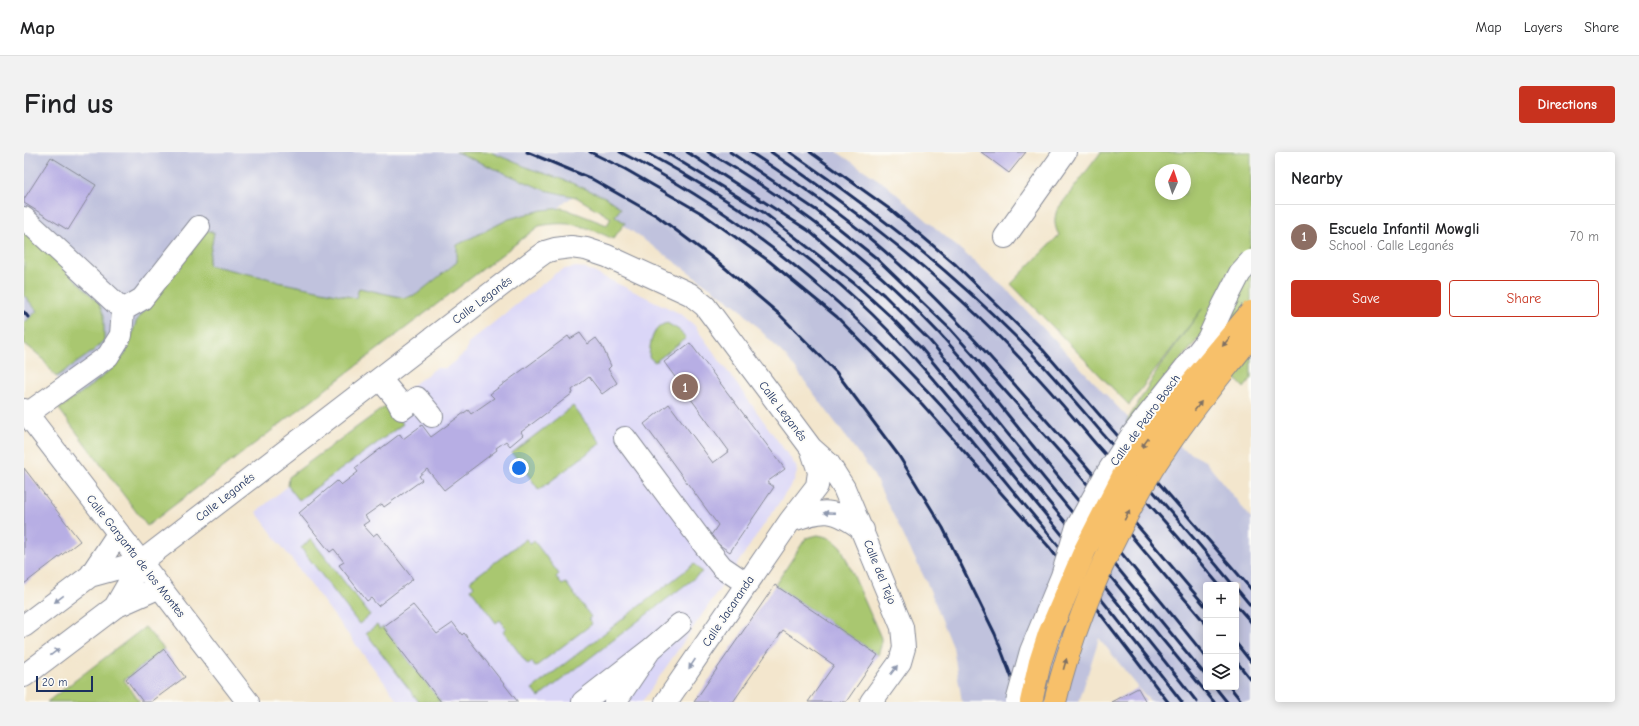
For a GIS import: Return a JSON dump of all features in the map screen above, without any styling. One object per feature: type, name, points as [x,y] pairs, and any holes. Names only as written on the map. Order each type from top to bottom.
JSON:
[{"type":"main road","name":"Calle de Pedro Bosch","points":[[1031,702],[1040,662],[1049,634],[1085,550],[1126,470],[1169,410],[1251,312]]},
{"type":"main road","points":[[1055,702],[1066,661],[1093,585],[1140,490],[1165,450],[1251,336]]},
{"type":"street","points":[[1005,237],[1065,152]]},
{"type":"street","points":[[24,218],[123,310]]},
{"type":"street","points":[[123,310],[142,298],[199,226]]},
{"type":"street","name":"Calle Leganés","points":[[115,606],[141,562],[545,252],[555,249],[571,247],[586,249],[607,256],[690,294],[705,306],[811,448]]},
{"type":"street","name":"Calle de Pedro Bosch","points":[[1017,702],[1031,651],[1062,576],[1077,527],[1104,478],[1132,435],[1208,339],[1240,273],[1251,261]]},
{"type":"street","points":[[26,412],[108,356],[121,335],[123,310]]},
{"type":"street","points":[[380,379],[396,398],[402,409],[417,398],[432,416]]},
{"type":"street","name":"Calle Garganta de los Montes","points":[[26,412],[248,702]]},
{"type":"street","points":[[625,438],[706,547],[722,566],[747,584]]},
{"type":"street","name":"Calle Jacaranda","points":[[666,702],[790,521],[817,486],[819,472],[811,448]]},
{"type":"street","name":"Calle del Tejo","points":[[811,448],[829,464],[844,488],[863,530],[902,627],[904,648],[900,662],[871,702]]},
{"type":"street","points":[[790,521],[815,512],[835,512],[850,520],[863,530]]},
{"type":"street","name":"Calle Leganés","points":[[24,626],[90,576],[118,534]]},
{"type":"street","name":"Calle Leganés","points":[[90,576],[141,562]]},
{"type":"street","name":"Calle Leganés","points":[[24,676],[115,606],[160,587]]},
{"type":"street","points":[[583,702],[650,650],[680,624]]},
{"type":"street","points":[[615,702],[650,650]]},
{"type":"shaded area","points":[[24,152],[837,152],[886,185],[1007,290],[1131,421],[1205,461],[1251,518],[1251,702],[1150,702],[1099,638],[1079,702],[962,702],[953,647],[927,583],[872,472],[789,360],[739,308],[612,217],[574,195],[527,234],[156,510],[41,357],[24,343]]},
{"type":"shaded area","points":[[576,267],[585,268],[681,314],[694,325],[796,466],[797,472],[794,481],[642,702],[399,702],[256,512],[288,486],[289,477],[436,368],[446,368],[466,352],[468,343],[556,273],[565,269]]},
{"type":"green space","points":[[456,152],[490,152],[531,169],[567,181],[605,197],[621,208],[615,216],[625,223],[613,239],[577,225],[550,224],[539,226],[147,526],[59,409],[97,381],[117,364],[126,353],[136,322],[204,229],[214,233],[208,265],[267,278],[278,282],[356,298],[359,288],[405,298],[417,294],[457,262],[457,245],[509,219],[542,210],[563,208],[607,225],[611,218],[576,197],[544,190]]},
{"type":"green space","points":[[1101,152],[1251,152],[1251,244],[1248,249],[1251,245],[1251,251],[1244,253],[1224,280],[1225,284],[1251,274],[1251,379],[1244,388],[1199,338],[1128,423],[1126,423],[1159,368],[1202,309],[1129,405],[1011,284],[1059,235],[1056,229],[1055,216],[1057,210]]},
{"type":"green space","points":[[24,229],[99,303],[104,315],[104,340],[92,352],[56,377],[41,357],[24,343],[24,323],[37,311],[24,295]]},
{"type":"green space","points":[[667,323],[679,330],[686,338],[655,362],[649,357],[651,341],[658,328]]},
{"type":"green space","points":[[387,405],[403,424],[299,500],[288,486],[289,477]]},
{"type":"green space","points":[[573,406],[601,443],[539,490],[512,453]]},
{"type":"green space","points":[[818,535],[831,538],[841,547],[881,638],[881,646],[878,655],[775,585],[806,538]]},
{"type":"green space","points":[[311,539],[370,615],[359,624],[301,548]]},
{"type":"green space","points":[[526,539],[530,543],[534,541],[559,574],[556,577],[562,585],[566,583],[591,617],[588,619],[592,624],[535,667],[532,662],[528,665],[503,631],[506,628],[500,620],[496,623],[471,589],[474,586],[470,581]]},
{"type":"green space","points":[[694,564],[702,572],[539,697],[532,689]]},
{"type":"green space","points":[[377,625],[380,629],[383,627],[441,702],[419,702],[366,633]]},
{"type":"green space","points":[[145,627],[164,649],[124,680],[140,702],[47,702]]},
{"type":"building","points":[[981,152],[1026,152],[1009,173]]},
{"type":"building","points":[[51,157],[96,185],[68,230],[24,203],[24,199]]},
{"type":"building","points":[[580,333],[588,344],[596,338],[602,346],[611,366],[608,369],[617,383],[602,394],[589,377],[572,390],[573,393],[521,432],[523,435],[510,446],[506,441],[496,448],[497,450],[444,490],[427,469],[419,476],[422,480],[384,507],[382,504],[365,516],[369,521],[363,525],[373,536],[377,533],[413,579],[378,606],[371,598],[367,601],[339,565],[344,562],[334,549],[330,552],[299,513],[337,481],[341,485],[358,472],[355,468],[400,434],[403,439],[422,425],[431,437],[468,410],[471,414],[494,398],[490,394],[568,336],[570,339]]},
{"type":"building","points":[[690,343],[785,469],[767,482],[774,487],[730,552],[709,538],[718,525],[644,424],[669,404],[713,463],[729,451],[664,362]]},
{"type":"building","points":[[24,468],[80,541],[24,584]]},
{"type":"building","points":[[775,585],[878,655],[846,702],[808,702],[834,665],[783,630],[733,702],[694,702]]},
{"type":"building","points":[[413,605],[437,634],[453,623],[462,635],[464,633],[518,702],[441,702],[383,627]]},
{"type":"building","points":[[164,649],[185,677],[151,702],[143,702],[126,679]]},
{"type":"building","points":[[1138,688],[1146,702],[1111,702]]},
{"type":"railway","points":[[527,152],[592,179],[657,216],[718,262],[779,314],[836,372],[899,456],[943,528],[995,634],[1013,681],[1017,702]]},
{"type":"railway","points":[[590,152],[625,169],[703,214],[769,261],[837,317],[922,404],[1049,547],[1168,702]]},
{"type":"railway","points":[[620,152],[680,185],[766,243],[819,286],[872,334],[948,413],[1038,521],[1147,656],[1182,702]]},
{"type":"railway","points":[[645,152],[728,201],[781,238],[831,277],[877,319],[919,363],[959,410],[1197,702]]},
{"type":"railway","points":[[665,152],[763,212],[855,284],[890,316],[921,348],[1214,702]]},
{"type":"railway","points":[[687,152],[809,231],[884,295],[930,341],[1203,672]]},
{"type":"railway","points":[[708,152],[770,191],[830,234],[859,257],[939,333],[967,365],[1204,654]]},
{"type":"railway","points":[[730,152],[816,210],[875,257],[950,329],[1065,458],[1203,620]]},
{"type":"railway","points":[[750,152],[814,195],[874,242],[916,279],[974,339],[1052,427],[1203,603]]},
{"type":"railway","points":[[771,152],[878,230],[928,271],[978,316],[1053,394],[1216,582]]},
{"type":"railway","points":[[790,152],[849,194],[907,239],[962,286],[1015,336],[1066,391],[1230,582]]},
{"type":"railway","points":[[810,152],[891,210],[956,265],[1043,350],[1251,589]]},
{"type":"railway","points":[[24,312],[28,317]]},
{"type":"railway","points":[[1239,592],[1251,606]]},
{"type":"railway","points":[[1239,608],[1251,622]]},
{"type":"railway","points":[[1239,647],[1251,662]]},
{"type":"railway","points":[[1239,665],[1251,680]]},
{"type":"railway","points":[[1217,690],[1227,702]]},
{"type":"railway","points":[[1232,690],[1242,702]]},
{"type":"place","name":"Escuela Infantil Mowgli","points":[[685,387]]}]
